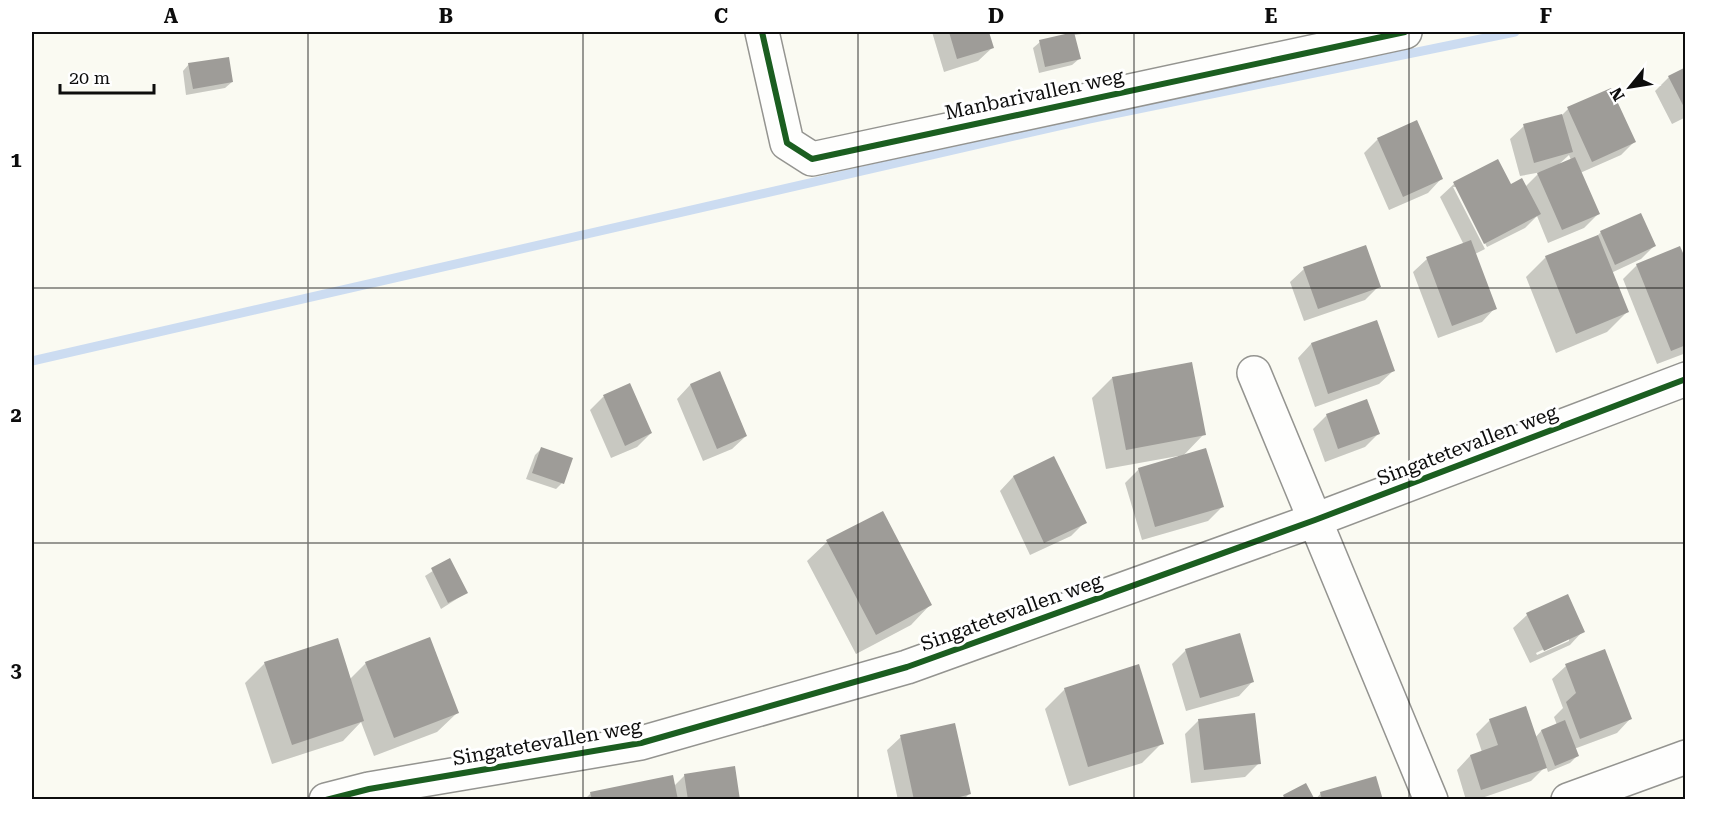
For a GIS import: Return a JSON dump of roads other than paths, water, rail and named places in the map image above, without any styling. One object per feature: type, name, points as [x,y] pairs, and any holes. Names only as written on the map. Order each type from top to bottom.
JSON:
[{"type":"street","name":"Manbarivallen weg","points":[[762,32],[787,143],[812,159],[1405,32]]},
{"type":"street","points":[[1254,373],[1431,800]]},
{"type":"street","name":"Singatetevallen weg","points":[[326,800],[369,789],[641,743],[907,667],[1315,520],[1686,379]]},
{"type":"street","points":[[1568,800],[1686,757]]},
{"type":"waterway","points":[[32,361],[1089,119],[1515,32]]}]
